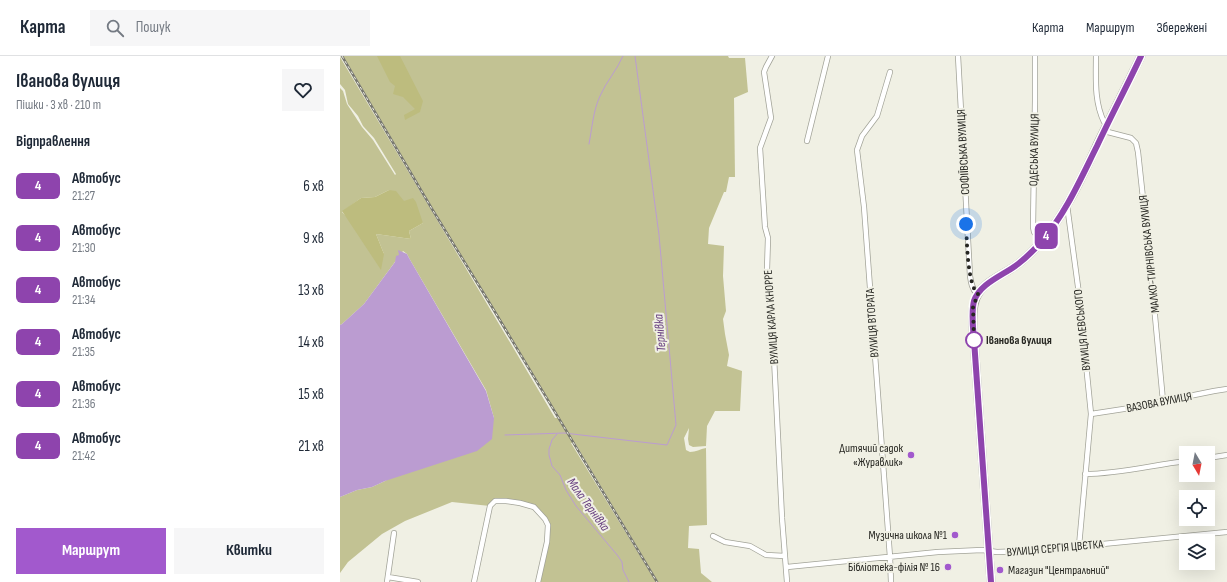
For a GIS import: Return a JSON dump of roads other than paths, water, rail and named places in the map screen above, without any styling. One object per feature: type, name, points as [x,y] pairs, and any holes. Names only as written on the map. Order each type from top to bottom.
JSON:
[{"type":"main road","points":[[991,582],[973,307],[978,294],[983,288],[1022,260],[1042,241],[1058,220],[1141,56]]},
{"type":"street","name":"ВУЛИЦЯ КАРЛА КНОРРЕ","points":[[772,56],[764,72],[771,118],[760,148],[765,227],[768,238],[767,270],[773,337],[787,582]]},
{"type":"street","points":[[807,141],[828,56]]},
{"type":"street","name":"СОФІЇВСЬКА ВУЛИЦЯ","points":[[958,56],[970,276],[972,287],[978,294]]},
{"type":"street","name":"ОДЕСЬКА ВУЛИЦЯ","points":[[1035,56],[1036,101],[1033,227],[1034,232],[1042,241]]},
{"type":"street","points":[[1096,56],[1096,96],[1100,113],[1106,123]]},
{"type":"street","name":"ВУЛИЦЯ ВТОРАТА","points":[[890,72],[877,116],[862,136],[857,150],[864,207],[891,582]]},
{"type":"street","name":"МАЛКО-ТИРНІВСЬКА ВУЛИЦЯ","points":[[1104,131],[1131,138],[1136,143],[1138,152],[1163,400]]},
{"type":"street","name":"ВУЛИЦЯ ЛЕВСЬКОГО","points":[[1067,204],[1079,294],[1091,414],[1079,546]]},
{"type":"street","name":"ВАЗОВА ВУЛИЦЯ","points":[[1091,414],[1227,389]]},
{"type":"street","points":[[1215,457],[1227,455]]},
{"type":"street","points":[[1085,474],[1118,472],[1145,466],[1179,462]]},
{"type":"street","points":[[474,582],[490,506],[495,502],[506,501],[534,507],[545,519],[548,525],[547,542],[538,582]]},
{"type":"street","name":"ВУЛИЦЯ СЕРГІЯ ЦВЄТКА","points":[[787,567],[938,552],[982,550],[998,552],[1024,551],[1227,532]]},
{"type":"street","points":[[394,533],[387,580],[418,582]]},
{"type":"street","points":[[712,536],[725,542],[750,546],[766,555],[786,556]]},
{"type":"waterway","points":[[589,144],[594,114],[602,91],[623,56]]},
{"type":"waterway","name":"Тернівка","points":[[505,435],[564,433],[667,445],[676,425],[659,235],[635,56]]},
{"type":"waterway","name":"Мала Тернівка","points":[[557,434],[552,440],[549,449],[552,466],[560,475],[566,490],[576,506],[622,562],[623,570],[629,582]]},
{"type":"railway","points":[[342,56],[432,209],[657,582]]},
{"type":"place","name":"Іванова вулиця","points":[[974,340]]},
{"type":"place","name":"Дитячий садок «Журавлик»","points":[[911,455]]},
{"type":"place","name":"Музична школа №1","points":[[955,535]]},
{"type":"place","name":"Бібліотека-філія № 16","points":[[948,567]]},
{"type":"place","name":"Магазин \"Центральний\"","points":[[1000,570]]}]
